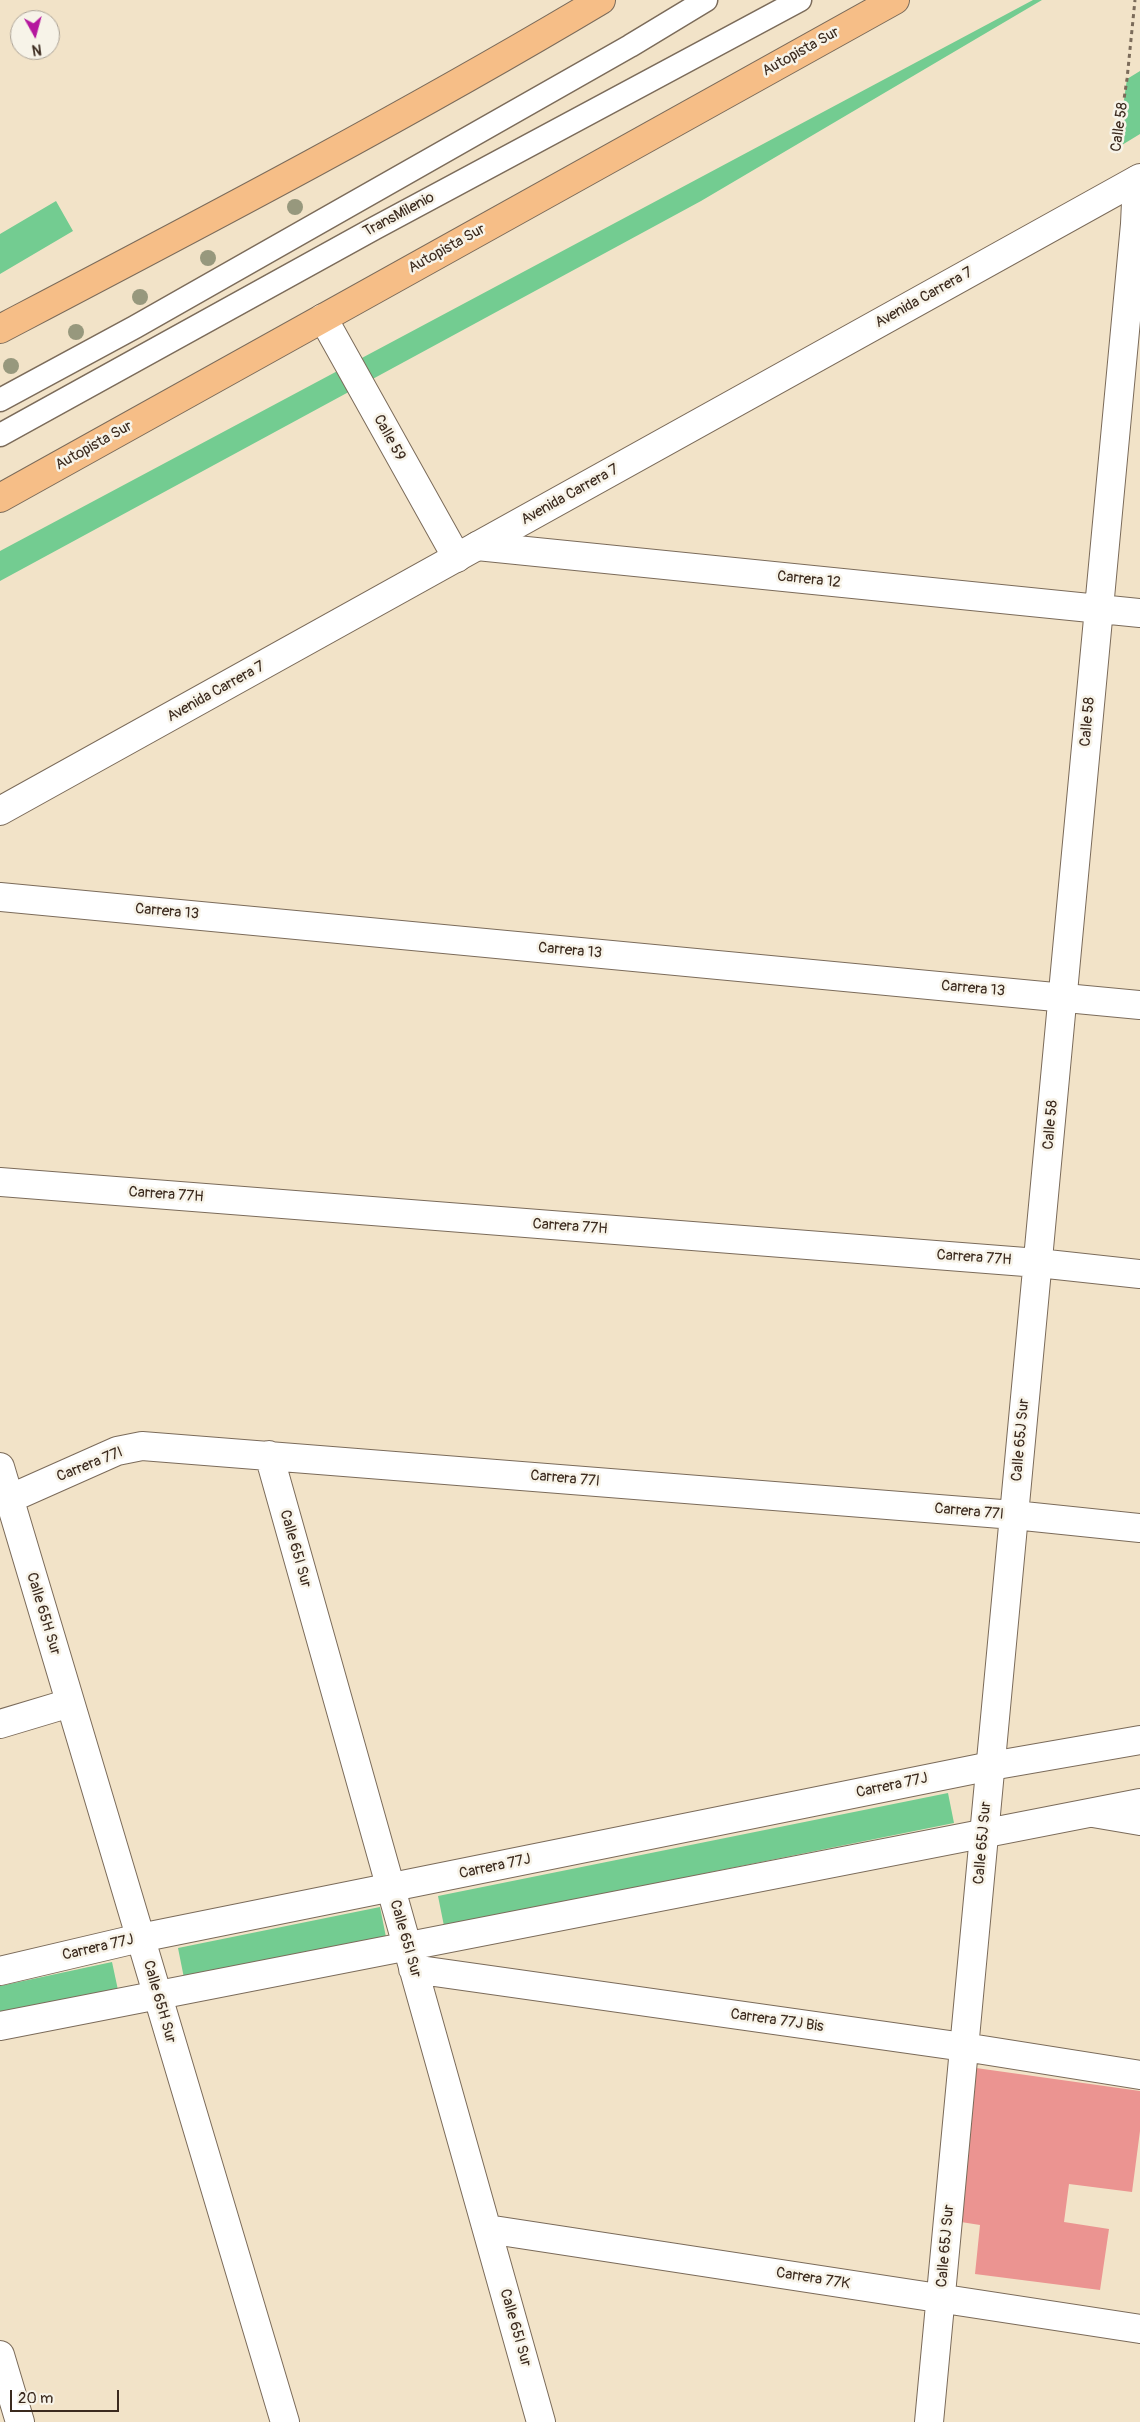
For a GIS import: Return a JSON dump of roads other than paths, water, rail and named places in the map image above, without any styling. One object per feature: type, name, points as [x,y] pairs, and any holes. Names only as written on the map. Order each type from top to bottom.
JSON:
[{"type":"highway","points":[[0,329],[194,227],[526,44],[601,0]]},
{"type":"highway","name":"Autopista Sur","points":[[0,498],[895,0]]},
{"type":"street","name":"Avenida Carrera 7","points":[[0,811],[1138,179]]},
{"type":"street","name":"Calle 58","points":[[1038,1264],[1099,609],[1138,224],[1138,179]]},
{"type":"street","name":"Calle 59","points":[[323,318],[467,552]]},
{"type":"street","name":"Carrera 12","points":[[467,552],[1140,613]]},
{"type":"street","name":"Carrera 13","points":[[0,897],[1140,1005]]},
{"type":"street","name":"Carrera 77H","points":[[0,1182],[1038,1264],[1140,1274]]},
{"type":"street","name":"Calle 65J Sur","points":[[929,2422],[1038,1264]]},
{"type":"street","name":"Carrera 77I","points":[[5,1499],[117,1451],[142,1446],[1014,1515],[1140,1528]]},
{"type":"street","name":"Calle 65I Sur","points":[[268,1455],[541,2422]]},
{"type":"street","name":"Calle 65H Sur","points":[[0,1467],[5,1499],[70,1703],[156,1996],[285,2422]]},
{"type":"street","points":[[0,1724],[70,1703]]},
{"type":"street","points":[[991,1766],[1140,1740]]},
{"type":"street","name":"Carrera 77J","points":[[0,1971],[140,1938],[391,1889],[991,1766]]},
{"type":"street","points":[[0,2026],[156,1996],[410,1958],[984,1832],[1140,1803]]},
{"type":"street","points":[[1087,1812],[1140,1820]]},
{"type":"street","name":"Carrera 77J Bis","points":[[410,1958],[1140,2075]]},
{"type":"street","name":"Carrera 77K","points":[[487,2230],[1140,2329]]},
{"type":"street","points":[[0,2355],[20,2422]]},
{"type":"lane","points":[[0,400],[144,322],[630,46],[706,0]]},
{"type":"lane","name":"TransMilenio","points":[[0,435],[366,233],[800,0]]}]
